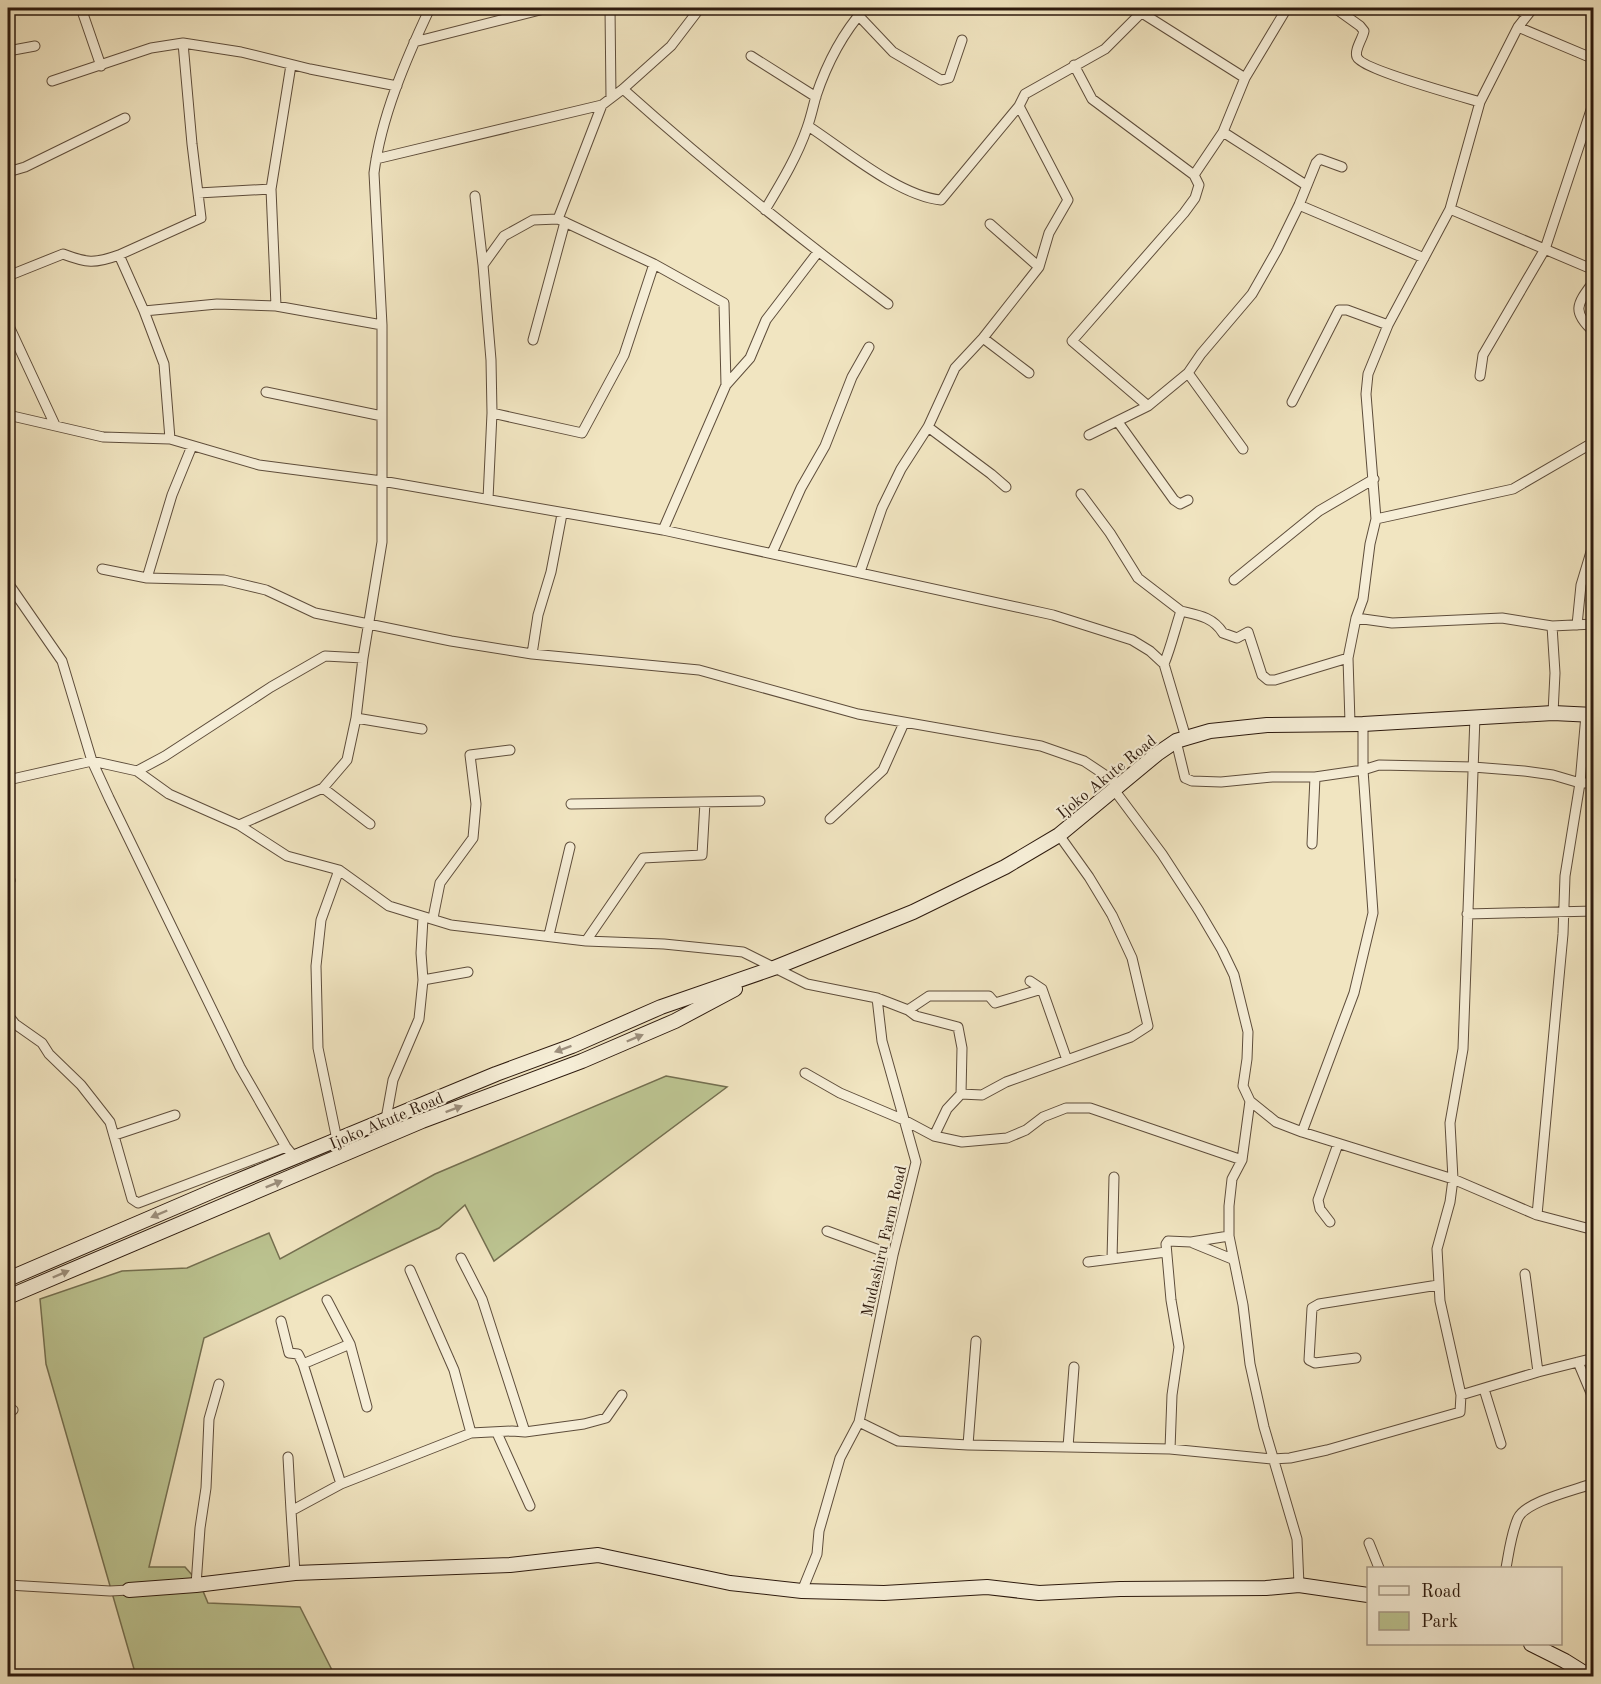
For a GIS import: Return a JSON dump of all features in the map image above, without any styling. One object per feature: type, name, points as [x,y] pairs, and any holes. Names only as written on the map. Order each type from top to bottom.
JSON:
[{"type":"main road","name":"Ijoko Akute Road","points":[[8,1279],[213,1191],[291,1153],[337,1140],[495,1074],[572,1046],[661,1007],[774,968],[913,912],[1005,867],[1059,835],[1181,740],[1210,731],[1267,725],[1356,724],[1552,713],[1590,715]]},
{"type":"main road","name":"Ijoko Akute Road","points":[[8,1297],[422,1121],[582,1061],[664,1025],[774,968]]},
{"type":"main road","points":[[129,1590],[196,1585],[295,1573],[510,1565],[598,1555],[730,1583],[802,1591],[884,1593],[987,1587],[1039,1593],[1120,1589],[1266,1588],[1299,1585],[1367,1594]]},
{"type":"main road","points":[[1533,1645],[1565,1661],[1589,1677]]},
{"type":"street","points":[[81,8],[101,66]]},
{"type":"street","points":[[239,825],[323,788],[347,760],[356,718],[363,658],[382,542],[382,325],[374,198],[376,159],[397,86],[430,8]]},
{"type":"street","points":[[503,8],[503,20]]},
{"type":"street","points":[[414,42],[548,8]]},
{"type":"street","points":[[610,8],[611,98]]},
{"type":"street","points":[[376,159],[602,105],[679,38],[700,8]]},
{"type":"street","points":[[1194,175],[1223,132],[1245,78],[1287,8]]},
{"type":"street","points":[[1335,8],[1364,31],[1357,51],[1357,57],[1361,62],[1392,75],[1480,102]]},
{"type":"street","points":[[1302,1132],[1354,993],[1371,928],[1373,902],[1363,770],[1348,658],[1356,618],[1363,599],[1370,544],[1376,519],[1366,394],[1368,374],[1388,325],[1450,209],[1480,102],[1518,27],[1530,11],[1516,8]]},
{"type":"street","points":[[808,126],[899,187],[922,197],[942,200],[1019,106],[1025,94],[1105,49],[1144,10],[1245,78]]},
{"type":"street","points":[[765,210],[790,168],[838,43],[861,11],[893,52],[941,80],[950,78],[963,40]]},
{"type":"street","points":[[1518,27],[1593,59]]},
{"type":"street","points":[[8,276],[63,254],[84,262],[102,261],[201,218],[183,43]]},
{"type":"street","points":[[52,81],[152,48],[183,43],[241,52],[291,65],[397,86]]},
{"type":"street","points":[[8,51],[35,46]]},
{"type":"street","points":[[751,56],[816,97]]},
{"type":"street","points":[[276,306],[271,189],[291,65]]},
{"type":"street","points":[[1074,66],[1092,99],[1194,175],[1199,185],[1195,198],[1156,247],[1072,341],[1148,406]]},
{"type":"street","points":[[623,89],[765,210],[888,304]]},
{"type":"street","points":[[1480,376],[1483,355],[1545,249],[1593,101]]},
{"type":"street","points":[[533,340],[562,220],[602,105]]},
{"type":"street","points":[[860,572],[882,508],[901,469],[928,427],[955,368],[983,338],[1039,267],[1049,233],[1068,200],[1019,106]]},
{"type":"street","points":[[8,172],[26,167],[125,118]]},
{"type":"street","points":[[1223,132],[1306,185]]},
{"type":"street","points":[[1089,435],[1148,406],[1188,373],[1201,354],[1252,294],[1299,205],[1316,163],[1320,159],[1342,167]]},
{"type":"street","points":[[198,193],[271,189]]},
{"type":"street","points":[[475,196],[491,360],[492,413],[488,499]]},
{"type":"street","points":[[1299,205],[1424,258]]},
{"type":"street","points":[[1450,209],[1593,270]]},
{"type":"street","points":[[483,265],[504,236],[533,220],[562,220],[654,264],[724,303],[726,385]]},
{"type":"street","points":[[990,224],[1039,267]]},
{"type":"street","points":[[663,531],[726,385],[750,358],[766,320],[818,252]]},
{"type":"street","points":[[119,255],[164,364],[170,440]]},
{"type":"street","points":[[492,413],[582,433],[624,355],[654,264]]},
{"type":"street","points":[[1593,281],[1578,303],[1578,310],[1584,324],[1593,332]]},
{"type":"street","points":[[144,311],[217,304],[276,306],[382,325]]},
{"type":"street","points":[[1292,402],[1340,310],[1347,310],[1388,325]]},
{"type":"street","points":[[8,324],[55,425]]},
{"type":"street","points":[[983,338],[1029,373]]},
{"type":"street","points":[[771,553],[801,488],[825,446],[852,376],[869,347]]},
{"type":"street","points":[[1188,373],[1243,449]]},
{"type":"street","points":[[266,392],[382,416]]},
{"type":"street","points":[[8,415],[103,437],[170,440],[259,465],[488,499],[663,531],[1053,615],[1131,640],[1150,651],[1164,664],[1181,740],[1185,778],[1192,781],[1221,782],[1272,777],[1315,777],[1363,770],[1379,765],[1473,767],[1553,775],[1580,783],[1593,783]]},
{"type":"street","points":[[1118,422],[1173,500],[1180,504],[1188,500]]},
{"type":"street","points":[[928,427],[1006,487]]},
{"type":"street","points":[[1376,519],[1513,489],[1593,442]]},
{"type":"street","points":[[147,578],[172,495],[192,446]]},
{"type":"street","points":[[1234,580],[1319,511],[1374,479]]},
{"type":"street","points":[[1081,494],[1110,533],[1138,578],[1181,611],[1202,615],[1217,623],[1222,633],[1237,638],[1248,632],[1262,675],[1268,680],[1275,680],[1348,658]]},
{"type":"street","points":[[532,654],[538,615],[551,572],[562,514]]},
{"type":"street","points":[[1577,626],[1581,585],[1593,542]]},
{"type":"street","points":[[102,569],[147,578],[224,580],[266,590],[315,613],[451,641],[532,654],[699,670],[801,699],[904,723],[1041,746],[1084,761],[1118,788],[1210,930],[1234,975],[1248,1032],[1243,1086],[1250,1101],[1276,1122],[1302,1132],[1453,1179],[1538,1215],[1593,1230]]},
{"type":"street","points":[[8,583],[62,661],[92,761],[240,1067],[291,1153],[138,1203],[132,1199],[110,1122],[81,1085],[49,1054],[42,1043],[15,1024],[8,1015]]},
{"type":"street","points":[[1164,664],[1181,611]]},
{"type":"street","points":[[1356,618],[1392,623],[1502,618],[1552,626],[1593,624]]},
{"type":"street","points":[[1552,626],[1555,674],[1552,713]]},
{"type":"street","points":[[137,771],[165,756],[271,687],[325,656],[363,658]]},
{"type":"street","points":[[1538,1215],[1563,934],[1565,876],[1590,715]]},
{"type":"street","points":[[859,1422],[898,1441],[968,1445],[1170,1449],[1272,1459],[1327,1450],[1460,1412],[1461,1395],[1440,1301],[1437,1249],[1450,1202],[1453,1179],[1450,1123],[1463,1049],[1475,716]]},
{"type":"street","points":[[356,718],[422,729]]},
{"type":"street","points":[[830,819],[883,770],[904,723]]},
{"type":"street","points":[[386,1119],[393,1080],[420,1019],[423,980],[421,953],[428,918],[440,883],[473,838],[476,804],[470,755],[510,750]]},
{"type":"street","points":[[8,780],[92,761],[137,771],[169,794],[239,825],[287,856],[339,870],[389,906],[451,925],[586,940],[664,944],[743,952],[807,984],[877,998],[908,1010],[916,1016],[958,1027],[962,1048],[961,1094],[947,1109],[933,1136]]},
{"type":"street","points":[[1312,844],[1315,777]]},
{"type":"street","points":[[323,788],[370,824]]},
{"type":"street","points":[[571,804],[760,801]]},
{"type":"street","points":[[586,940],[643,858],[702,855],[705,802]]},
{"type":"street","points":[[961,1094],[982,1095],[1006,1082],[1131,1037],[1148,1026],[1132,958],[1112,915],[1089,877],[1059,835]]},
{"type":"street","points":[[549,935],[570,847]]},
{"type":"street","points":[[337,1140],[318,1048],[316,966],[321,920],[339,870]]},
{"type":"street","points":[[8,874],[10,880],[8,881]]},
{"type":"street","points":[[1467,914],[1593,911]]},
{"type":"street","points":[[423,980],[468,972]]},
{"type":"street","points":[[1030,981],[1042,989],[1067,1060]]},
{"type":"street","points":[[908,1010],[929,996],[989,996],[995,1003],[1042,989]]},
{"type":"street","name":"Mudashiru Farm Road","points":[[802,1591],[817,1554],[819,1531],[840,1458],[859,1422],[893,1255],[916,1162],[882,1041],[877,998]]},
{"type":"street","points":[[805,1073],[840,1093],[904,1120],[933,1136],[962,1142],[1007,1138],[1026,1130],[1043,1117],[1066,1108],[1090,1108],[1242,1160]]},
{"type":"street","points":[[1250,1101],[1242,1160],[1232,1179],[1229,1236],[1243,1305],[1250,1364],[1272,1459],[1297,1539],[1299,1585]]},
{"type":"street","points":[[114,1135],[175,1115]]},
{"type":"street","points":[[1330,1222],[1320,1209],[1318,1200],[1338,1144]]},
{"type":"street","points":[[1112,1259],[1114,1177]]},
{"type":"street","points":[[827,1232],[893,1255]]},
{"type":"street","points":[[1170,1449],[1172,1395],[1179,1347],[1171,1300],[1166,1244],[1168,1241],[1191,1242],[1229,1236]]},
{"type":"street","points":[[1191,1242],[1232,1259]]},
{"type":"street","points":[[1088,1262],[1166,1252]]},
{"type":"street","points":[[462,1258],[482,1299],[525,1432]]},
{"type":"street","points":[[410,1270],[454,1370],[471,1433]]},
{"type":"street","points":[[1525,1274],[1538,1372]]},
{"type":"street","points":[[1356,1359],[1315,1363],[1310,1360],[1312,1308],[1319,1304],[1438,1285]]},
{"type":"street","points":[[327,1300],[350,1344],[367,1407]]},
{"type":"street","points":[[281,1321],[289,1353],[298,1354],[303,1364],[341,1484]]},
{"type":"street","points":[[968,1445],[975,1341]]},
{"type":"street","points":[[303,1364],[350,1344]]},
{"type":"street","points":[[1461,1395],[1593,1358]]},
{"type":"street","points":[[1578,1362],[1593,1400]]},
{"type":"street","points":[[1068,1447],[1074,1367]]},
{"type":"street","points":[[196,1585],[200,1528],[206,1488],[209,1419],[219,1384]]},
{"type":"street","points":[[1484,1389],[1502,1444]]},
{"type":"street","points":[[291,1511],[341,1484],[471,1433],[525,1432],[584,1424],[606,1418],[622,1395]]},
{"type":"street","points":[[497,1433],[530,1506]]},
{"type":"street","points":[[288,1457],[295,1573]]},
{"type":"street","points":[[1506,1567],[1511,1539],[1519,1516],[1529,1506],[1593,1483]]},
{"type":"street","points":[[1369,1543],[1378,1567]]},
{"type":"street","points":[[8,1585],[129,1590]]},
{"type":"green space","points":[[666,1076],[727,1087],[494,1261],[465,1205],[439,1228],[204,1338],[149,1567],[185,1567],[200,1584],[208,1603],[300,1607],[335,1676],[136,1676],[46,1364],[40,1299],[122,1271],[187,1268],[269,1233],[280,1259],[435,1174]]}]
